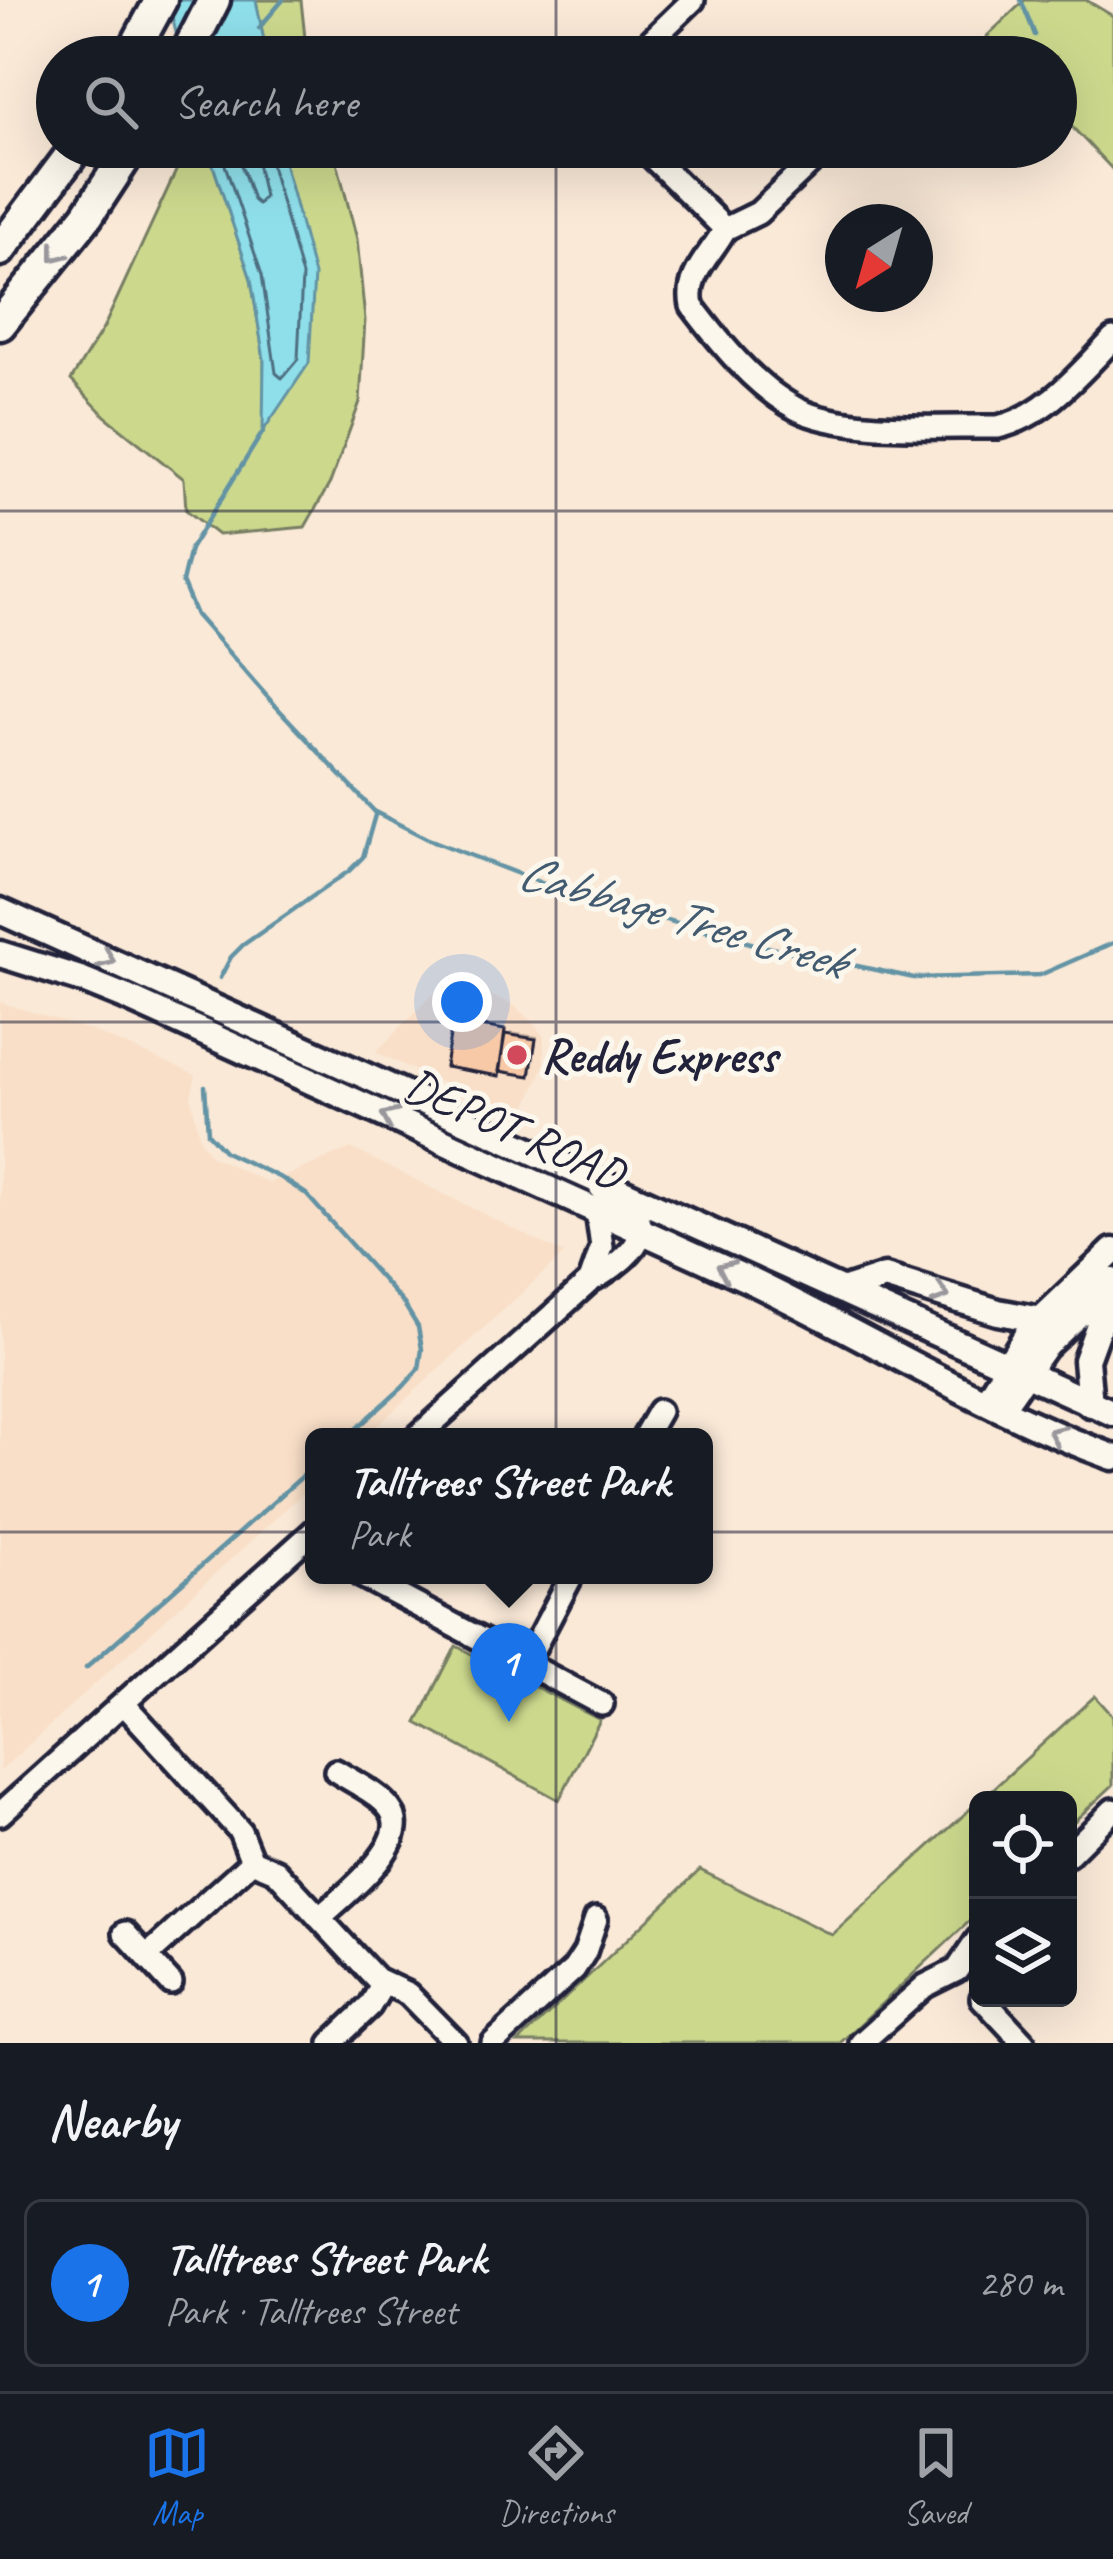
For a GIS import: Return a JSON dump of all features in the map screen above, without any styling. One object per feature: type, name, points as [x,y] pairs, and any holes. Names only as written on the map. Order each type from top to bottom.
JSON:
[{"type":"highway","points":[[141,36],[161,0]]},
{"type":"highway","points":[[196,36],[214,0]]},
{"type":"highway","points":[[0,250],[61,168]]},
{"type":"highway","points":[[0,324],[118,168]]},
{"type":"main road","name":"DEPOT ROAD","points":[[0,911],[1102,1408]]},
{"type":"main road","name":"DEPOT ROAD","points":[[0,954],[125,997],[809,1308],[993,1404],[1113,1456]]},
{"type":"main road","points":[[993,1404],[1015,1369],[1024,1338],[1113,1251]]},
{"type":"main road","points":[[842,1291],[885,1277],[998,1312],[1041,1320]]},
{"type":"main road","points":[[1015,1369],[1107,1286]]},
{"type":"main road","points":[[1102,1408],[1086,1360],[1107,1286]]},
{"type":"street","points":[[656,36],[694,0]]},
{"type":"street","points":[[663,168],[725,229]]},
{"type":"street","points":[[805,168],[758,213],[725,229],[688,290],[692,306],[733,354],[770,391],[798,410],[837,424],[998,428],[1018,423],[1077,376],[1113,339]]},
{"type":"street","points":[[427,1428],[590,1281],[627,1257],[640,1232],[638,1219],[592,1178]]},
{"type":"street","points":[[590,1281],[602,1247],[597,1211]]},
{"type":"street","points":[[649,1428],[658,1411]]},
{"type":"street","points":[[0,1814],[305,1539]]},
{"type":"street","points":[[377,1584],[602,1704]]},
{"type":"street","points":[[526,1663],[567,1584]]},
{"type":"street","points":[[124,1704],[240,1831],[252,1861],[275,1871],[383,1984],[408,1994],[456,2043]]},
{"type":"street","points":[[319,1918],[385,1854],[396,1834],[387,1805],[336,1771]]},
{"type":"street","points":[[1077,1846],[1113,1810]]},
{"type":"street","points":[[147,1957],[252,1861]]},
{"type":"street","points":[[493,2043],[574,1969],[596,1919]]},
{"type":"street","points":[[125,1933],[171,1983]]},
{"type":"street","points":[[862,2043],[925,1986],[956,1970],[969,1952]]},
{"type":"street","points":[[956,1970],[969,1984]]},
{"type":"street","points":[[331,2043],[370,2006],[383,1984]]},
{"type":"street","points":[[990,2007],[1024,2043]]},
{"type":"shaded area","points":[[449,986],[480,991],[512,1004],[544,1037],[544,1066],[521,1120],[376,1052],[433,994]]},
{"type":"shaded area","points":[[0,1002],[92,1031],[196,1075],[191,1097],[200,1139],[211,1156],[269,1183],[351,1148],[564,1254],[375,1428],[305,1428],[305,1491],[0,1771]]},
{"type":"green space","points":[[256,0],[301,0],[305,36],[263,36]]},
{"type":"green space","points":[[1025,0],[1086,0],[1113,16],[1113,170],[1077,132],[1077,36],[987,36]]},
{"type":"green space","points":[[177,168],[214,168],[251,279],[264,359],[265,429],[282,168],[338,168],[357,239],[365,320],[360,402],[330,483],[305,527],[218,535],[186,510],[184,479],[105,416],[71,380],[104,327]]},
{"type":"green space","points":[[456,1646],[600,1720],[559,1800],[417,1723]]},
{"type":"green space","points":[[1095,1696],[1113,1716],[1113,1785],[1077,1819],[1077,1791],[991,1791]]},
{"type":"green space","points":[[969,1810],[969,1921],[840,2043],[518,2043],[700,1870],[832,1935]]},
{"type":"water","points":[[168,0],[256,0],[263,36],[177,36]]},
{"type":"water","points":[[214,168],[286,168],[314,275],[309,363],[263,431],[264,359],[251,279]]},
{"type":"building","points":[[455,1005],[473,1008],[470,1024],[505,1030],[499,1076],[445,1067]]},
{"type":"building","name":"Reddy Express","points":[[505,1034],[536,1039],[530,1076],[499,1071]]},
{"type":"waterway","points":[[259,28],[283,0]]},
{"type":"waterway","points":[[1021,0],[1035,35]]},
{"type":"waterway","name":"Cabbage Tree Creek","points":[[264,430],[190,549],[182,582],[196,615],[375,812],[426,838],[567,893],[758,945],[914,978],[1040,975],[1113,943]]},
{"type":"waterway","points":[[220,978],[243,945],[363,857],[375,815]]},
{"type":"waterway","points":[[205,1086],[208,1133],[225,1152],[306,1194],[404,1304],[418,1327],[419,1369],[357,1428]]},
{"type":"waterway","points":[[86,1668],[305,1474]]},
{"type":"place","name":"Reddy Express","points":[[517,1055]]},
{"type":"place","name":"Talltrees Street Park","points":[[509,1722]]}]
